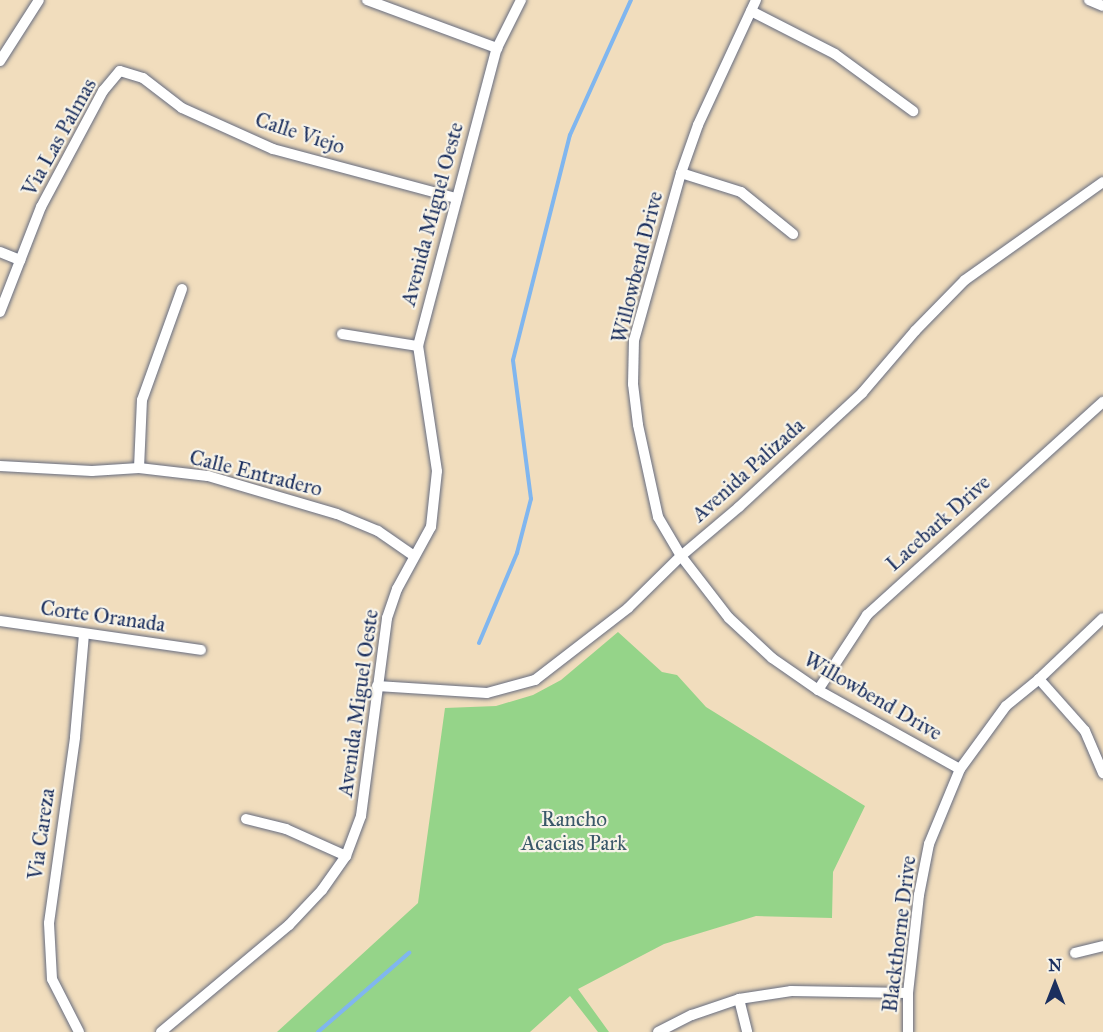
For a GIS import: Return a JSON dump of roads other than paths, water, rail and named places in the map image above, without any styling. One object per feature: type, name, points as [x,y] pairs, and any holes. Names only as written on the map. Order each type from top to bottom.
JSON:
[{"type":"street","points":[[0,61],[39,0]]},
{"type":"street","points":[[367,0],[497,48]]},
{"type":"street","name":"Avenida Miguel Oeste","points":[[161,1032],[288,926],[322,890],[346,856],[361,816],[387,618],[414,556],[430,527],[437,471],[418,346],[497,48],[521,0]]},
{"type":"street","name":"Willowbend Drive","points":[[756,0],[698,125],[681,173],[634,340],[633,384],[646,471],[658,517],[681,556],[729,618],[772,658],[818,690],[960,769]]},
{"type":"street","points":[[1089,0],[1103,6]]},
{"type":"street","points":[[751,11],[836,54],[913,111]]},
{"type":"street","name":"Via Las Palmas","points":[[0,312],[41,207],[103,91],[120,72],[143,78]]},
{"type":"street","name":"Calle Viejo","points":[[143,78],[182,108],[273,149],[456,198]]},
{"type":"street","points":[[681,173],[741,192],[793,234]]},
{"type":"street","name":"Avenida Palizada","points":[[377,686],[487,693],[535,680],[628,608],[681,556],[739,507],[862,393],[915,332],[965,280],[1103,182]]},
{"type":"street","points":[[0,252],[20,260]]},
{"type":"street","points":[[139,468],[142,400],[182,288]]},
{"type":"street","points":[[342,334],[418,346]]},
{"type":"street","name":"Lacebark Drive","points":[[818,690],[867,615],[1103,402]]},
{"type":"street","name":"Calle Entradero","points":[[2,466],[92,471],[139,468],[208,476],[338,514],[378,531],[414,556]]},
{"type":"street","name":"Blackthorne Drive","points":[[908,1032],[908,993],[919,895],[929,844],[960,769],[1006,706],[1039,679],[1103,618]]},
{"type":"street","name":"Corte Oranada","points":[[0,621],[84,635],[201,650]]},
{"type":"street","name":"Via Careza","points":[[79,1032],[52,979],[49,923],[75,737],[84,635]]},
{"type":"street","points":[[1039,679],[1085,731],[1103,773]]},
{"type":"street","points":[[246,819],[286,829],[346,856]]},
{"type":"street","points":[[1075,953],[1103,946]]},
{"type":"street","points":[[658,1032],[692,1015],[739,999],[791,992],[908,993]]},
{"type":"street","points":[[739,999],[747,1032]]},
{"type":"waterway","points":[[479,643],[517,553],[531,499],[513,360],[570,135],[631,0]]},
{"type":"waterway","points":[[318,1032],[409,953]]},
{"type":"park label","name":"Rancho Acacias Park","points":[[574,831]]}]
